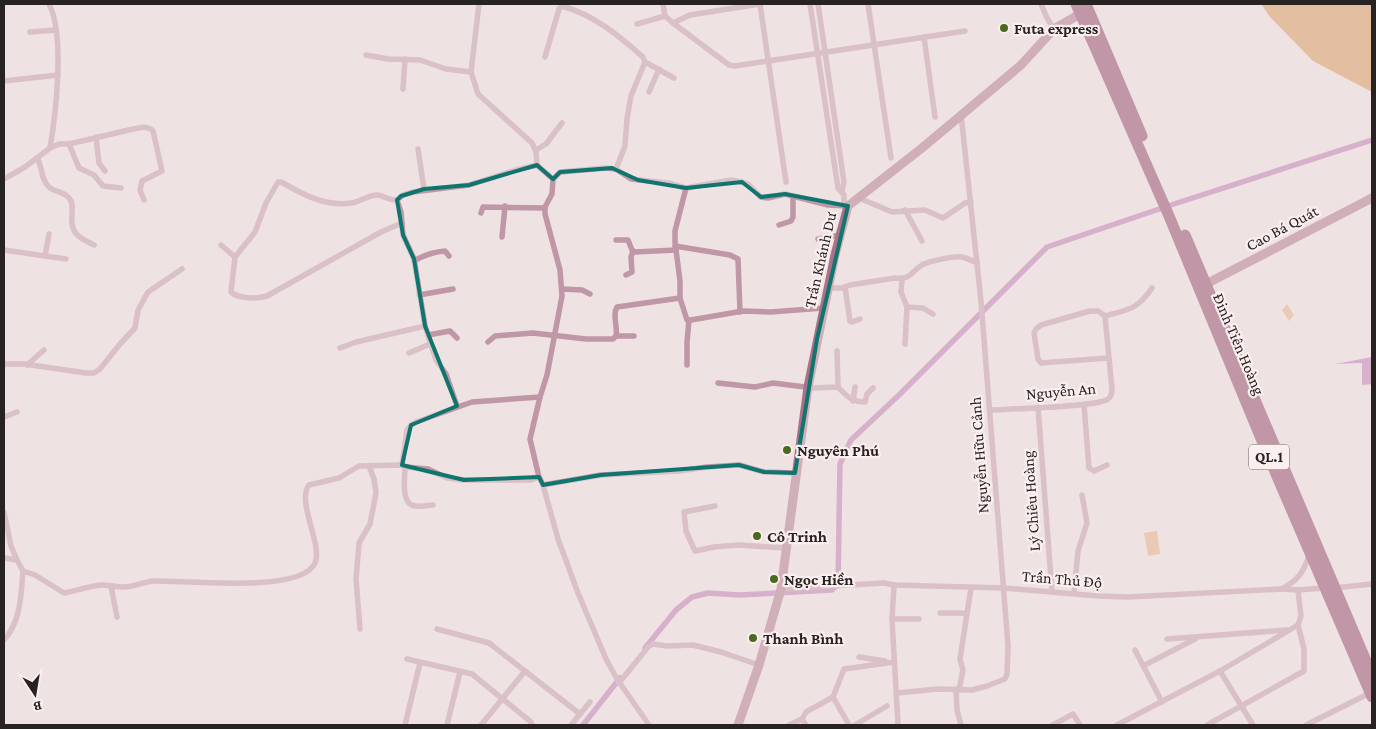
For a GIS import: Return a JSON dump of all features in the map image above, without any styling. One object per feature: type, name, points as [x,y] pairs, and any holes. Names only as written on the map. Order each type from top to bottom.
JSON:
[{"type":"highway","name":"Đinh Tiên Hoàng","points":[[1085,7],[1164,198],[1206,284],[1272,451],[1310,554],[1372,675]]},
{"type":"highway","name":"Đinh Tiên Hoàng","points":[[1172,215],[1372,694]]},
{"type":"street","points":[[49,4],[54,13],[58,75],[50,148]]},
{"type":"street","points":[[479,4],[471,72],[478,94],[534,145],[538,165],[554,179]]},
{"type":"street","points":[[663,4],[666,16],[673,23],[729,65],[735,66],[965,31]]},
{"type":"street","points":[[673,23],[690,15],[760,4],[786,182]]},
{"type":"street","points":[[810,4],[838,188],[842,191]]},
{"type":"street","points":[[546,173],[605,168],[616,169],[631,179],[668,183],[686,188],[731,180],[748,184],[761,197],[768,198],[785,194],[828,205],[846,206],[842,191],[844,182],[818,4]]},
{"type":"street","points":[[868,4],[891,158]]},
{"type":"street","points":[[1040,4],[1054,29]]},
{"type":"street","points":[[545,57],[559,9],[562,6],[579,11],[611,30],[643,57],[645,62],[674,78]]},
{"type":"street","name":"Trần Khánh Dư","points":[[738,725],[759,665],[780,592],[808,387],[846,206],[860,198],[1021,66],[1054,29],[1085,7]]},
{"type":"street","points":[[637,24],[666,16]]},
{"type":"street","points":[[30,32],[56,30]]},
{"type":"street","points":[[924,37],[934,117]]},
{"type":"street","points":[[366,55],[420,60],[446,69],[471,72]]},
{"type":"street","points":[[403,89],[405,59]]},
{"type":"street","points":[[616,169],[625,146],[631,96],[645,62]]},
{"type":"street","points":[[649,92],[660,69]]},
{"type":"street","points":[[4,81],[58,75]]},
{"type":"street","points":[[828,288],[845,287],[850,284],[895,278],[907,278],[928,262],[960,256],[977,263],[961,114]]},
{"type":"street","points":[[536,150],[546,144],[562,124]]},
{"type":"street","points":[[4,179],[18,172],[50,148],[59,144],[69,144],[143,127],[152,129],[162,171],[142,181],[140,190],[144,200]]},
{"type":"street","points":[[96,137],[99,163],[105,171]]},
{"type":"street","points":[[69,144],[79,168],[94,175],[103,186],[121,188]]},
{"type":"street","points":[[418,149],[424,189]]},
{"type":"street","points":[[37,158],[46,184],[51,189],[64,193],[71,200],[71,224],[74,231],[80,238],[94,245]]},
{"type":"street","points":[[402,223],[381,232],[262,298],[232,293],[234,257],[255,232],[266,203],[278,182],[282,182],[320,202],[353,203],[376,195],[391,201],[403,195],[424,189],[469,185],[538,165]]},
{"type":"street","points":[[560,172],[554,179],[552,194],[545,208],[545,214],[560,270],[562,296],[547,375],[530,439],[539,477],[561,548],[602,650],[618,681],[649,725]]},
{"type":"street","points":[[686,188],[675,231],[675,248],[680,281],[680,298],[685,316],[689,320],[687,365]]},
{"type":"street","points":[[779,226],[791,221],[793,217],[793,196]]},
{"type":"street","points":[[860,198],[892,212],[925,210],[942,218],[965,202],[971,202]]},
{"type":"street","name":"Cao Bá Quát","points":[[1206,284],[1372,198]]},
{"type":"street","points":[[396,200],[401,212],[403,235],[414,261],[418,295],[430,344],[436,360],[446,374],[457,406]]},
{"type":"street","points":[[502,238],[505,206]]},
{"type":"street","points":[[480,213],[483,207],[545,208]]},
{"type":"street","points":[[905,210],[922,241]]},
{"type":"street","points":[[45,256],[49,234]]},
{"type":"street","points":[[818,239],[840,235]]},
{"type":"street","points":[[616,240],[628,240],[633,251],[631,257],[632,272],[626,274]]},
{"type":"street","points":[[221,245],[234,257]]},
{"type":"street","points":[[633,251],[675,248],[730,255],[738,259],[740,312]]},
{"type":"street","points":[[4,250],[66,259]]},
{"type":"street","points":[[414,261],[439,251],[445,251],[449,256]]},
{"type":"street","name":"Nguyễn Hữu Cảnh","points":[[958,689],[972,690],[987,686],[1005,679],[1007,674],[1008,646],[1004,588],[977,263]]},
{"type":"street","points":[[4,364],[27,365],[86,373],[98,371],[135,328],[138,310],[145,295],[182,269]]},
{"type":"street","points":[[902,279],[901,292],[907,307],[905,344]]},
{"type":"street","points":[[845,287],[850,321],[860,319]]},
{"type":"street","points":[[1108,358],[1041,363],[1038,359],[1035,337],[1036,329],[1041,325],[1090,311],[1098,311],[1105,316],[1135,307],[1141,303],[1152,288]]},
{"type":"street","points":[[418,295],[453,289]]},
{"type":"street","points":[[562,289],[582,290],[590,294]]},
{"type":"street","points":[[616,336],[615,310],[617,307],[680,298]]},
{"type":"street","points":[[907,307],[923,308],[933,314]]},
{"type":"street","points":[[689,320],[740,312],[772,312],[824,308]]},
{"type":"street","name":"Nguyễn An","points":[[990,410],[1084,405],[1107,400],[1111,395],[1112,389],[1105,316]]},
{"type":"street","points":[[340,348],[356,342],[425,326]]},
{"type":"street","points":[[428,335],[450,331],[457,338]]},
{"type":"street","points":[[488,342],[498,335],[534,333],[586,340],[634,336]]},
{"type":"street","points":[[409,353],[430,344]]},
{"type":"street","points":[[27,365],[44,350]]},
{"type":"street","points":[[838,351],[838,387],[845,395],[853,401],[865,402],[867,394],[873,388]]},
{"type":"street","points":[[718,383],[755,387],[773,384],[838,387]]},
{"type":"street","points":[[853,401],[855,387]]},
{"type":"street","points":[[433,505],[414,506],[409,502],[405,492],[403,466],[406,433],[411,425],[457,406],[483,400],[540,397]]},
{"type":"street","points":[[1084,405],[1089,468],[1094,471],[1107,465]]},
{"type":"street","name":"Lý Chiêu Hoàng","points":[[1038,407],[1052,592]]},
{"type":"street","points":[[4,416],[17,412]]},
{"type":"street","points":[[543,485],[602,475],[679,471],[739,465],[764,472],[795,473]]},
{"type":"street","points":[[23,571],[35,575],[64,593],[99,585],[123,587],[154,581],[246,584],[284,578],[303,574],[312,566],[316,556],[305,495],[309,485],[346,475],[359,466],[403,466],[428,469],[447,478],[464,480],[531,480],[539,477]]},
{"type":"street","points":[[360,629],[356,579],[359,543],[370,524],[376,494],[373,475],[369,466]]},
{"type":"street","points":[[1074,593],[1078,551],[1088,523],[1082,495]]},
{"type":"street","points":[[715,506],[684,512],[686,531],[695,551],[738,545],[786,548]]},
{"type":"street","points":[[4,512],[11,546],[23,571],[16,623],[4,640]]},
{"type":"street","points":[[1282,588],[1293,582],[1302,573],[1310,554]]},
{"type":"street","points":[[4,558],[17,560]]},
{"type":"street","name":"Trần Thủ Độ","points":[[780,592],[884,583],[894,585],[1004,588],[1128,597],[1282,588],[1298,590],[1372,584]]},
{"type":"street","points":[[894,585],[892,619],[898,725]]},
{"type":"street","points":[[111,586],[117,617]]},
{"type":"street","points":[[961,725],[957,710],[958,689],[963,670],[960,659],[971,588]]},
{"type":"street","points":[[1207,725],[1304,671],[1304,648],[1298,625],[1301,616],[1298,590]]},
{"type":"street","points":[[940,613],[967,614]]},
{"type":"street","points":[[892,619],[919,619]]},
{"type":"street","points":[[1117,725],[1220,671],[1298,625]]},
{"type":"street","points":[[437,629],[490,643],[580,714]]},
{"type":"street","points":[[1167,639],[1289,630]]},
{"type":"street","points":[[1259,631],[1263,636],[1262,646]]},
{"type":"street","points":[[1143,666],[1197,638]]},
{"type":"street","points":[[618,681],[652,644],[667,646],[693,644],[759,665]]},
{"type":"street","points":[[1134,650],[1162,702]]},
{"type":"street","points":[[859,657],[894,662]]},
{"type":"street","points":[[406,660],[472,674],[530,724]]},
{"type":"street","points":[[789,725],[802,719],[806,712],[833,697],[844,669],[894,662]]},
{"type":"street","points":[[405,725],[420,663]]},
{"type":"street","points":[[481,725],[525,670]]},
{"type":"street","points":[[1220,671],[1253,725]]},
{"type":"street","points":[[447,725],[460,672]]},
{"type":"street","points":[[897,693],[958,689]]},
{"type":"street","points":[[1306,725],[1372,694]]},
{"type":"street","points":[[833,697],[850,725]]},
{"type":"street","points":[[571,725],[590,702]]},
{"type":"street","points":[[855,725],[887,706]]},
{"type":"street","points":[[1052,725],[1073,714],[1080,725]]},
{"type":"street","points":[[802,719],[806,725]]},
{"type":"highlighted area","points":[[537,165],[553,179],[560,172],[612,168],[638,180],[686,188],[742,182],[761,197],[785,194],[848,206],[817,339],[795,473],[764,472],[739,465],[601,475],[543,485],[539,477],[464,480],[402,465],[411,425],[457,406],[425,326],[414,259],[403,235],[397,200],[401,196],[424,189],[469,185]]},
{"type":"shaded area","points":[[1261,4],[1372,4],[1372,92],[1313,61],[1270,17]]},
{"type":"shaded area","points":[[1287,304],[1294,315],[1289,321],[1282,310]]},
{"type":"shaded area","points":[[1372,357],[1372,384],[1362,385],[1362,363],[1335,364]]},
{"type":"shaded area","points":[[1157,531],[1160,554],[1148,556],[1144,533]]},
{"type":"waterway","points":[[645,648],[676,610],[692,597],[708,593],[739,595],[832,590],[838,584],[840,464],[851,440],[899,395],[1047,247],[1372,140]]},
{"type":"waterway","points":[[583,725],[620,678]]},
{"type":"place","name":"Futa express","points":[[1004,28]]},
{"type":"place","name":"Nguyên Phú","points":[[787,450]]},
{"type":"place","name":"Cô Trinh","points":[[757,536]]},
{"type":"place","name":"Ngọc Hiền","points":[[774,579]]},
{"type":"place","name":"Thanh Bình","points":[[753,638]]}]
